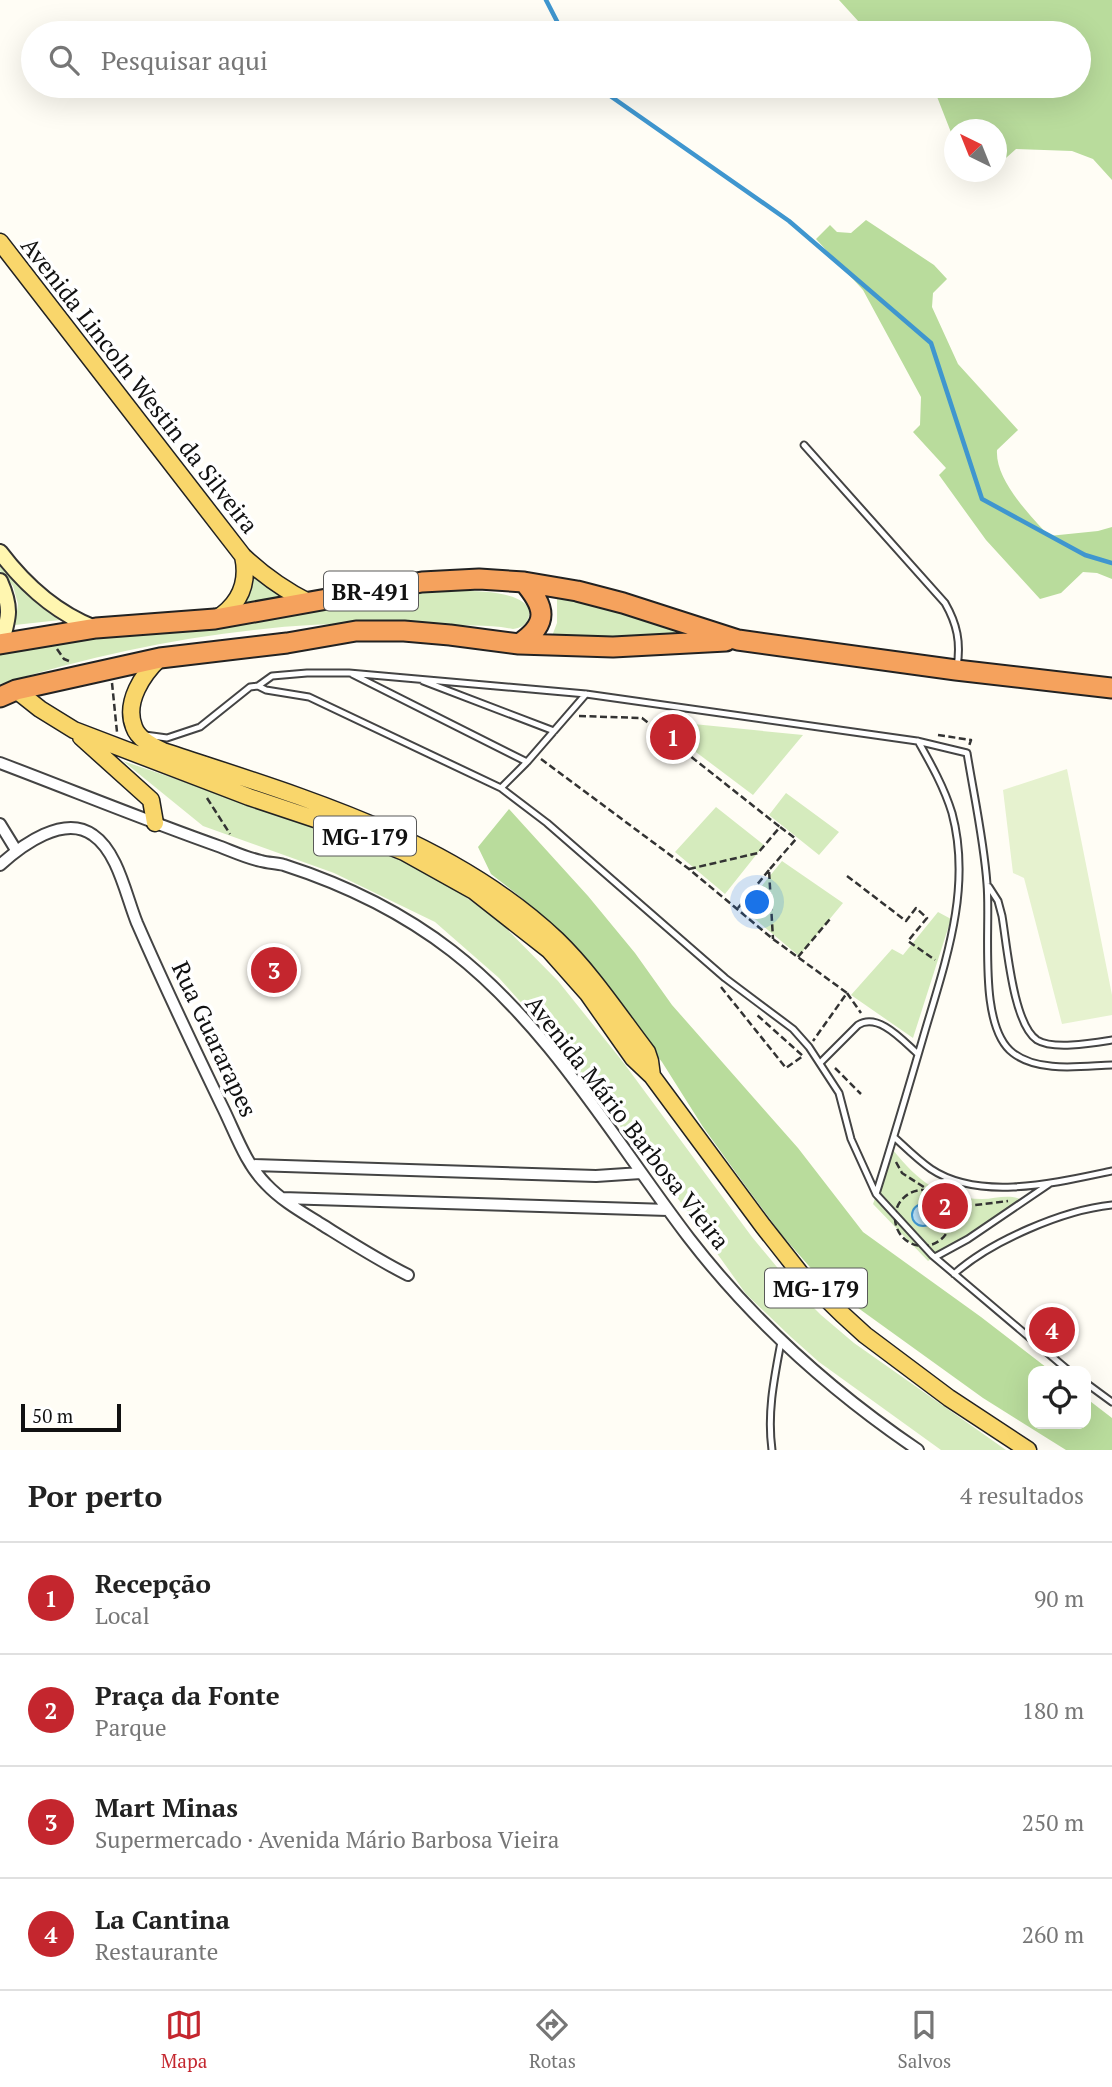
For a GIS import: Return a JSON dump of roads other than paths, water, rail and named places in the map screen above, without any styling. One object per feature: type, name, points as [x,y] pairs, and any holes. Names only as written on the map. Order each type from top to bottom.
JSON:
[{"type":"highway","name":"BR-491","points":[[1,644],[96,628],[215,619],[422,582],[479,579],[524,582],[577,591],[738,640],[1112,688]]},
{"type":"highway","points":[[519,644],[531,636],[542,618],[541,607],[524,582]]},
{"type":"highway","name":"BR-491","points":[[8,694],[160,658],[287,643],[356,631],[450,635],[519,644],[613,647],[738,640]]},
{"type":"main road","name":"Avenida Lincoln Westin da Silveira","points":[[0,242],[243,556],[285,591],[310,603]]},
{"type":"main road","points":[[0,552],[35,591],[60,611],[96,628]]},
{"type":"main road","name":"Avenida Lincoln Westin da Silveira","points":[[215,619],[233,606],[243,588],[246,577],[243,556]]},
{"type":"main road","points":[[0,581],[8,598],[10,614],[1,644]]},
{"type":"main road","points":[[139,734],[134,727],[133,699],[146,670],[160,658]]},
{"type":"main road","name":"MG-179","points":[[8,694],[40,709],[74,730],[249,797],[354,832],[404,852],[474,891],[549,950],[588,994],[639,1066],[652,1076],[785,1254],[842,1314],[865,1335],[949,1398],[1028,1450]]},
{"type":"main road","points":[[74,730],[151,800],[155,823]]},
{"type":"main road","name":"MG-179","points":[[139,734],[148,743],[163,751],[364,821],[411,841],[477,879],[516,906],[558,941],[599,988],[647,1052],[652,1076]]},
{"type":"street","name":"Avenida Mário Barbosa Vieira","points":[[0,762],[260,861],[282,864],[374,902],[416,925],[452,951],[491,984],[522,1016],[668,1210],[743,1302],[781,1342],[820,1376],[918,1450]]},
{"type":"street","points":[[0,824],[16,850]]},
{"type":"street","name":"Rua Guararapes","points":[[0,865],[16,850],[49,832],[80,828],[93,834],[108,847],[137,922],[251,1165],[279,1198],[380,1261],[408,1275]]},
{"type":"street","points":[[251,1165],[596,1176],[641,1173]]},
{"type":"street","points":[[279,1198],[668,1210]]},
{"type":"lane","points":[[804,445],[945,603],[955,619],[959,638],[956,670]]},
{"type":"lane","points":[[258,686],[272,676],[349,673],[586,694],[917,741],[967,753],[987,884],[989,986],[994,1022],[1002,1042],[1014,1054],[1032,1063],[1067,1066],[1112,1065]]},
{"type":"lane","points":[[349,673],[527,762]]},
{"type":"lane","points":[[417,679],[554,731]]},
{"type":"lane","points":[[139,734],[167,738],[184,734],[200,727],[250,687],[258,686],[274,692],[309,697],[501,788],[547,823],[715,970],[793,1029],[822,1060],[839,1093],[851,1139],[878,1196],[933,1256],[1063,1366]]},
{"type":"lane","points":[[501,788],[586,694]]},
{"type":"lane","points":[[878,1196],[944,966],[957,909],[959,860],[952,814],[936,773],[917,741]]},
{"type":"lane","points":[[987,884],[998,901],[1018,1012],[1027,1031],[1038,1041],[1056,1044],[1087,1045],[1112,1040]]},
{"type":"lane","points":[[822,1060],[859,1024],[866,1021],[873,1021],[888,1029],[918,1054]]},
{"type":"lane","points":[[894,1137],[931,1169],[959,1182],[989,1186],[1049,1184],[1112,1171]]},
{"type":"lane","points":[[933,1256],[968,1239],[1049,1184]]},
{"type":"lane","points":[[954,1274],[988,1250],[1055,1219],[1081,1210],[1112,1205]]},
{"type":"lane","points":[[772,1450],[769,1415],[781,1342]]},
{"type":"lane","points":[[1091,1387],[1112,1402]]},
{"type":"water","points":[[923,1204],[931,1207],[934,1215],[931,1223],[923,1226],[915,1223],[912,1215],[915,1207]]},
{"type":"waterway","points":[[546,0],[557,21]]},
{"type":"waterway","points":[[613,98],[789,221],[931,343],[982,499],[1085,555],[1112,563]]},
{"type":"place","name":"Recepção","points":[[673,737]]},
{"type":"place","name":"Mart Minas","points":[[274,970]]},
{"type":"place","name":"Praça da Fonte","points":[[945,1206]]},
{"type":"place","name":"La Cantina","points":[[1052,1330]]}]
